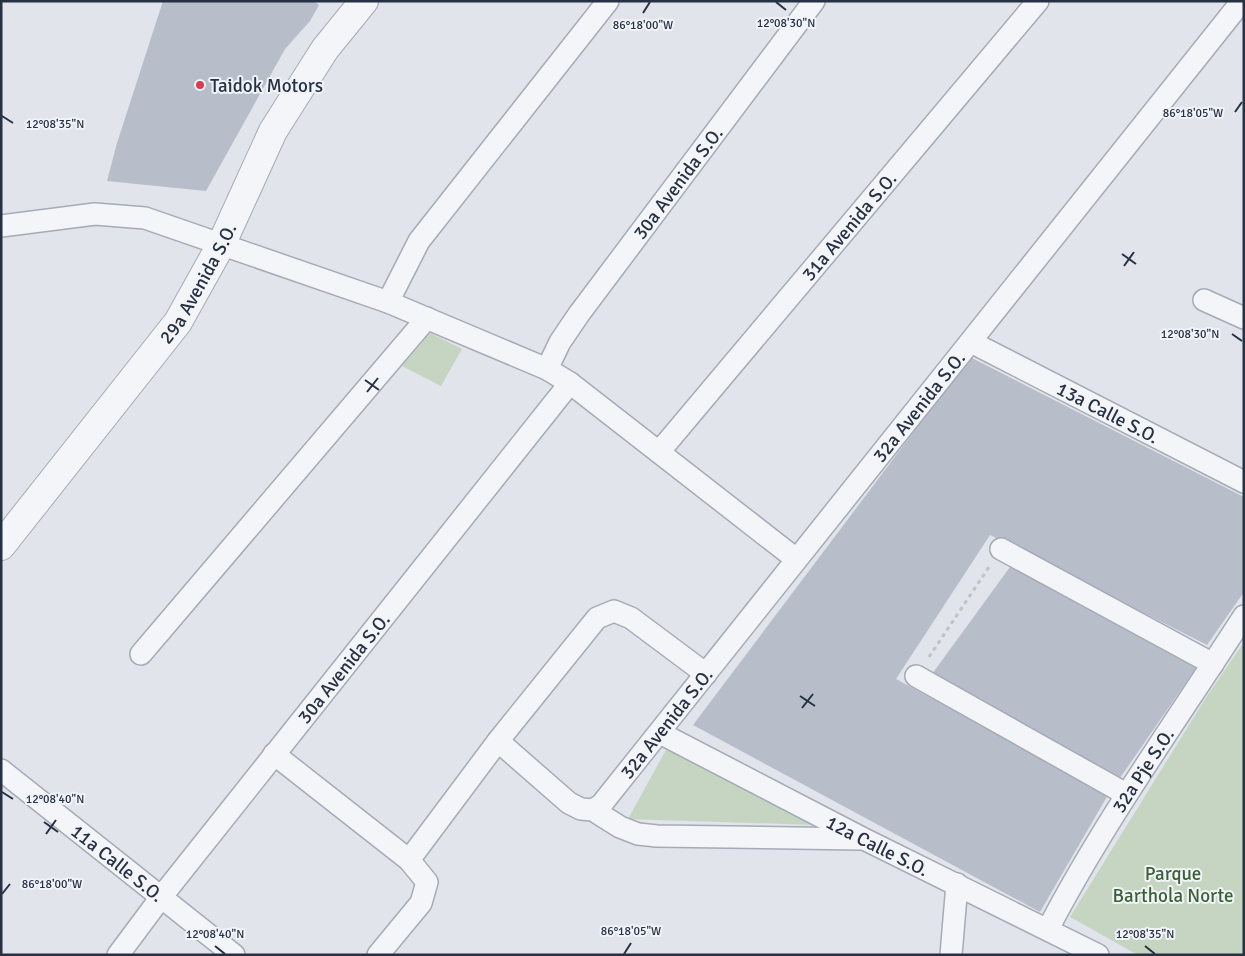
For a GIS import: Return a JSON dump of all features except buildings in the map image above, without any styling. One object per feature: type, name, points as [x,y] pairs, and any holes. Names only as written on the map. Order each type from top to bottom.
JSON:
[{"type":"street","name":"29a Avenida S.O.","points":[[1,546],[178,322],[222,243],[273,131],[325,49],[364,1]]},
{"type":"street","points":[[388,302],[419,242],[608,1]]},
{"type":"street","name":"30a Avenida S.O.","points":[[548,369],[560,342],[579,314],[814,1]]},
{"type":"street","name":"31a Avenida S.O.","points":[[659,452],[1038,1]]},
{"type":"street","name":"32a Avenida S.O.","points":[[593,810],[601,805],[660,733],[796,559],[1242,1]]},
{"type":"street","points":[[1,226],[95,214],[145,218],[222,243],[388,302],[427,318],[548,369],[659,452],[796,559]]},
{"type":"street","points":[[1204,300],[1244,318]]},
{"type":"street","points":[[141,654],[427,318]]},
{"type":"street","name":"13a Calle S.O.","points":[[971,342],[1244,482]]},
{"type":"street","name":"30a Avenida S.O.","points":[[118,955],[274,754],[570,384]]},
{"type":"street","points":[[1001,549],[1213,664]]},
{"type":"street","points":[[410,860],[498,741],[597,618],[614,611],[631,618],[706,674]]},
{"type":"street","name":"32a Pje S.O.","points":[[1048,929],[1064,898],[1126,794],[1244,616]]},
{"type":"street","points":[[916,676],[1126,794]]},
{"type":"street","name":"12a Calle S.O.","points":[[660,733],[864,839],[1098,955]]},
{"type":"street","points":[[498,741],[569,803],[581,809],[593,810],[620,827],[638,834],[657,836],[864,839]]},
{"type":"street","points":[[274,754],[410,860],[427,882],[421,903],[378,955]]},
{"type":"street","name":"11a Calle S.O.","points":[[1,770],[234,955]]},
{"type":"street","points":[[951,955],[957,884]]},
{"type":"path","points":[[916,676],[1001,549]]},
{"type":"green space","points":[[430,333],[462,349],[441,386],[402,366]]},
{"type":"green space","name":"Parque Barthola Norte","points":[[1244,642],[1244,955],[1138,955],[1070,917],[1207,696]]},
{"type":"green space","points":[[667,748],[814,825],[628,819]]},
{"type":"place","name":"Taidok Motors","points":[[200,85]]}]
